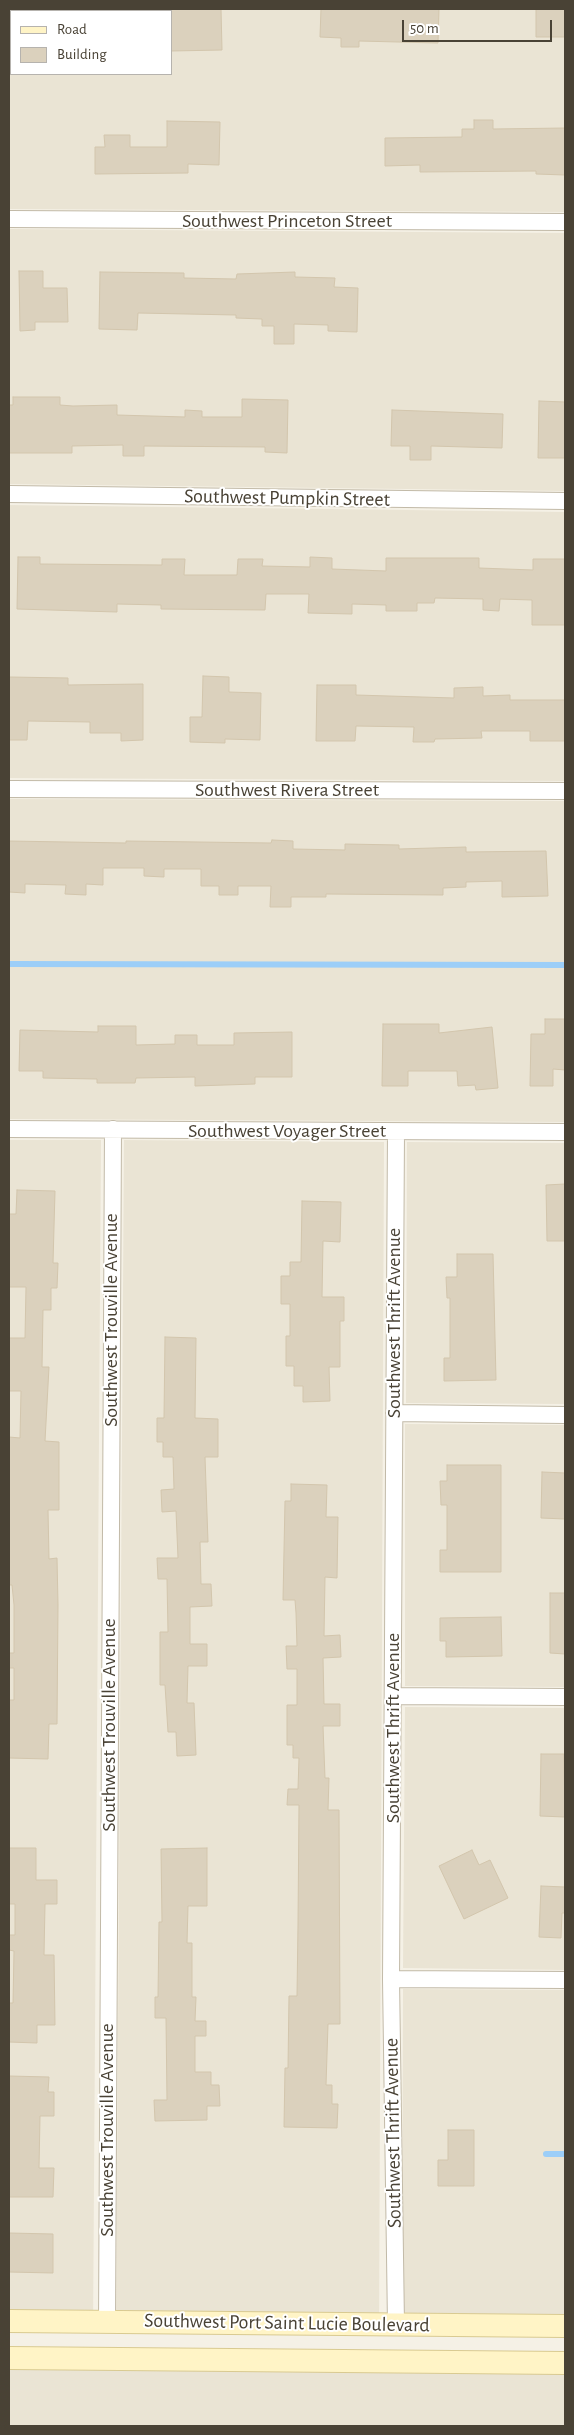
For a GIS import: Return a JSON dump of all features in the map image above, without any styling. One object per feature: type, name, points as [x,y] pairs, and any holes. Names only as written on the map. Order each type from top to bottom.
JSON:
[{"type":"main road","name":"Southwest Port Saint Lucie Boulevard","points":[[9,2321],[565,2326]]},
{"type":"main road","name":"Southwest Port Saint Lucie Boulevard","points":[[9,2358],[565,2363]]},
{"type":"street","name":"Southwest Princeton Street","points":[[9,219],[565,222]]},
{"type":"street","name":"Southwest Pumpkin Street","points":[[9,494],[565,501]]},
{"type":"street","name":"Southwest Rivera Street","points":[[9,789],[565,791]]},
{"type":"street","name":"Southwest Voyager Street","points":[[9,1129],[565,1132]]},
{"type":"street","name":"Southwest Trouville Avenue","points":[[107,2321],[112,1129]]},
{"type":"street","name":"Southwest Thrift Avenue","points":[[396,1132],[391,1979],[396,2325]]},
{"type":"street","points":[[394,1413],[565,1415]]},
{"type":"street","points":[[393,1696],[565,1697]]},
{"type":"street","points":[[391,1979],[565,1980]]},
{"type":"shaded area","points":[[9,9],[565,9],[565,212],[9,209]]},
{"type":"shaded area","points":[[9,229],[565,233],[565,491],[9,484]]},
{"type":"shaded area","points":[[9,505],[565,512],[565,781],[9,778]]},
{"type":"shaded area","points":[[9,799],[565,801],[565,1122],[9,1119]]},
{"type":"shaded area","points":[[9,1140],[101,1140],[93,2331],[9,2331]]},
{"type":"shaded area","points":[[124,1140],[384,1142],[379,2334],[116,2331]]},
{"type":"shaded area","points":[[407,1142],[565,1143],[565,1404],[406,1403]]},
{"type":"shaded area","points":[[405,1424],[565,1425],[565,1687],[405,1686]]},
{"type":"shaded area","points":[[405,1707],[565,1708],[565,1970],[403,1968]]},
{"type":"shaded area","points":[[403,1989],[565,1990],[565,2334],[402,2334]]},
{"type":"shaded area","points":[[9,2352],[565,2354],[565,2426],[9,2426]]},
{"type":"building","points":[[221,9],[222,50],[172,51],[171,10]]},
{"type":"building","points":[[321,9],[439,9],[438,43],[359,41],[359,47],[341,47],[341,38],[320,37]]},
{"type":"building","points":[[536,9],[565,9],[565,37],[536,37]]},
{"type":"building","points":[[474,120],[493,120],[493,129],[565,128],[565,175],[536,174],[536,171],[420,172],[420,165],[385,166],[385,138],[462,137],[462,129],[474,129]]},
{"type":"building","points":[[167,121],[220,122],[219,165],[188,164],[188,173],[95,174],[95,147],[105,147],[104,135],[130,135],[130,147],[167,147]]},
{"type":"building","points":[[19,271],[43,271],[43,288],[67,288],[68,322],[35,322],[35,330],[20,331]]},
{"type":"building","points":[[100,272],[184,273],[184,278],[236,279],[237,274],[295,272],[295,277],[335,278],[334,287],[358,288],[357,332],[328,331],[328,325],[294,324],[294,344],[274,344],[274,326],[262,326],[262,319],[236,318],[236,315],[138,313],[137,330],[99,329]]},
{"type":"building","points":[[13,397],[60,397],[60,405],[73,406],[117,405],[117,415],[185,417],[185,410],[202,411],[202,417],[242,417],[242,399],[288,400],[287,453],[265,452],[265,447],[144,446],[144,456],[123,456],[123,445],[72,446],[72,453],[9,453],[9,405],[13,405]]},
{"type":"building","points":[[539,401],[565,402],[565,458],[538,458]]},
{"type":"building","points":[[392,410],[503,414],[502,448],[431,446],[431,460],[410,460],[410,446],[391,446]]},
{"type":"building","points":[[18,557],[40,557],[40,564],[162,565],[162,559],[185,559],[184,575],[237,575],[238,559],[263,559],[262,566],[310,567],[310,557],[332,558],[332,569],[386,571],[386,558],[479,558],[479,568],[533,570],[533,559],[565,559],[565,625],[532,625],[532,600],[500,599],[499,611],[483,610],[483,599],[435,598],[434,603],[417,603],[417,611],[386,611],[386,605],[352,604],[352,614],[308,613],[309,594],[266,594],[265,610],[161,609],[161,605],[117,604],[117,612],[17,609]]},
{"type":"building","points":[[203,676],[229,677],[229,692],[261,693],[260,740],[225,739],[225,743],[190,742],[190,717],[202,717]]},
{"type":"building","points":[[9,677],[68,678],[68,685],[143,684],[143,740],[121,741],[121,733],[90,733],[90,722],[28,721],[27,740],[9,740]]},
{"type":"building","points":[[317,685],[356,685],[356,695],[454,698],[454,688],[483,687],[483,696],[510,695],[510,700],[565,700],[565,741],[530,741],[530,731],[481,731],[482,738],[435,739],[434,742],[413,742],[414,727],[356,726],[355,741],[316,741]]},
{"type":"building","points":[[272,840],[293,841],[293,849],[345,850],[345,844],[399,845],[399,849],[466,847],[466,852],[546,851],[548,896],[502,897],[502,881],[466,882],[466,887],[443,888],[443,895],[326,894],[326,897],[291,897],[291,907],[270,907],[271,886],[238,886],[238,895],[219,895],[219,886],[201,886],[201,869],[164,869],[164,877],[144,876],[144,868],[103,868],[103,885],[86,884],[86,895],[65,894],[66,885],[25,884],[25,893],[9,892],[9,841],[271,843]]},
{"type":"building","points":[[545,1019],[565,1019],[565,1070],[553,1069],[553,1086],[530,1086],[531,1034],[545,1034]]},
{"type":"building","points":[[383,1024],[439,1024],[439,1033],[492,1027],[498,1088],[476,1090],[475,1085],[458,1086],[457,1071],[408,1071],[408,1086],[382,1086]]},
{"type":"building","points":[[98,1026],[136,1026],[136,1045],[175,1044],[175,1035],[197,1035],[197,1045],[234,1045],[234,1033],[292,1032],[292,1077],[255,1077],[255,1084],[195,1086],[195,1077],[136,1078],[135,1083],[97,1083],[97,1079],[43,1078],[43,1071],[19,1071],[20,1030],[98,1032]]},
{"type":"building","points":[[565,1184],[565,1241],[547,1241],[546,1185]]},
{"type":"building","points":[[17,1190],[55,1191],[53,1263],[58,1263],[57,1288],[51,1288],[51,1310],[43,1310],[42,1367],[49,1367],[45,1441],[59,1442],[59,1510],[48,1510],[49,1559],[57,1558],[58,1605],[57,1724],[49,1724],[48,1759],[9,1758],[9,1700],[14,1700],[14,1668],[9,1668],[9,1653],[14,1653],[14,1605],[12,1585],[9,1585],[9,1437],[20,1438],[21,1391],[9,1391],[9,1338],[25,1338],[26,1287],[9,1287],[9,1214],[16,1214]]},
{"type":"building","points":[[302,1201],[341,1202],[340,1242],[323,1241],[322,1297],[344,1297],[344,1321],[340,1321],[340,1367],[329,1367],[330,1401],[303,1402],[303,1386],[294,1386],[294,1366],[286,1366],[286,1336],[290,1336],[290,1304],[281,1304],[281,1276],[290,1276],[290,1262],[301,1262]]},
{"type":"building","points":[[457,1254],[493,1254],[496,1380],[444,1381],[444,1358],[450,1358],[450,1298],[447,1298],[446,1277],[457,1277]]},
{"type":"building","points":[[165,1337],[196,1338],[195,1418],[218,1419],[218,1457],[205,1457],[208,1542],[200,1542],[201,1584],[211,1584],[212,1606],[190,1607],[190,1644],[207,1644],[207,1666],[188,1666],[187,1703],[194,1703],[196,1755],[177,1756],[176,1732],[168,1732],[165,1685],[160,1685],[160,1632],[168,1632],[167,1579],[158,1579],[157,1558],[178,1558],[176,1511],[162,1512],[161,1490],[174,1489],[173,1457],[163,1457],[163,1442],[157,1442],[157,1418],[164,1418]]},
{"type":"building","points":[[447,1465],[501,1465],[501,1572],[440,1572],[440,1550],[447,1550],[447,1505],[441,1505],[440,1481],[447,1481]]},
{"type":"building","points":[[542,1472],[565,1473],[565,1519],[541,1518]]},
{"type":"building","points":[[291,1484],[327,1485],[326,1517],[338,1517],[337,1578],[325,1577],[324,1636],[340,1635],[341,1657],[323,1658],[324,1704],[340,1704],[340,1726],[323,1726],[325,1778],[329,1778],[328,1810],[339,1810],[340,2024],[328,2024],[326,2085],[332,2085],[332,2104],[338,2104],[337,2128],[284,2127],[285,2068],[288,2068],[289,1996],[297,1996],[298,1925],[299,1805],[287,1805],[288,1789],[298,1789],[299,1758],[293,1758],[293,1745],[287,1745],[287,1705],[297,1705],[297,1669],[287,1669],[286,1646],[297,1646],[296,1613],[295,1600],[283,1600],[285,1501],[291,1501]]},
{"type":"building","points":[[550,1593],[565,1593],[565,1654],[550,1653]]},
{"type":"building","points":[[501,1617],[502,1656],[446,1657],[446,1641],[440,1641],[440,1618]]},
{"type":"building","points":[[541,1754],[564,1754],[565,1817],[540,1816]]},
{"type":"building","points":[[9,1848],[36,1848],[36,1880],[57,1880],[57,1904],[45,1904],[44,1955],[54,1955],[55,2025],[37,2025],[37,2043],[9,2042],[9,2003],[13,2003],[14,1951],[9,1950],[9,1935],[15,1935],[15,1904],[9,1904]]},
{"type":"building","points":[[207,1848],[207,1906],[188,1906],[187,1943],[192,1943],[192,1997],[196,1997],[195,2021],[206,2021],[206,2036],[195,2036],[195,2072],[211,2072],[211,2085],[219,2085],[220,2106],[207,2106],[207,2120],[155,2121],[154,2100],[167,2100],[166,2018],[155,2018],[155,1997],[158,1997],[159,1922],[162,1922],[161,1849]]},
{"type":"building","points":[[472,1850],[479,1865],[490,1860],[508,1898],[464,1919],[439,1866]]},
{"type":"building","points":[[541,1886],[565,1887],[565,1913],[562,1913],[561,1938],[539,1937]]},
{"type":"building","points":[[9,2076],[49,2077],[48,2092],[54,2092],[54,2116],[40,2116],[39,2168],[54,2168],[53,2197],[9,2197]]},
{"type":"building","points":[[448,2130],[474,2130],[474,2186],[438,2186],[438,2160],[448,2160]]},
{"type":"building","points":[[9,2233],[53,2234],[53,2273],[9,2272]]},
{"type":"waterway","points":[[9,964],[565,965]]},
{"type":"waterway","points":[[546,2154],[565,2154]]}]
